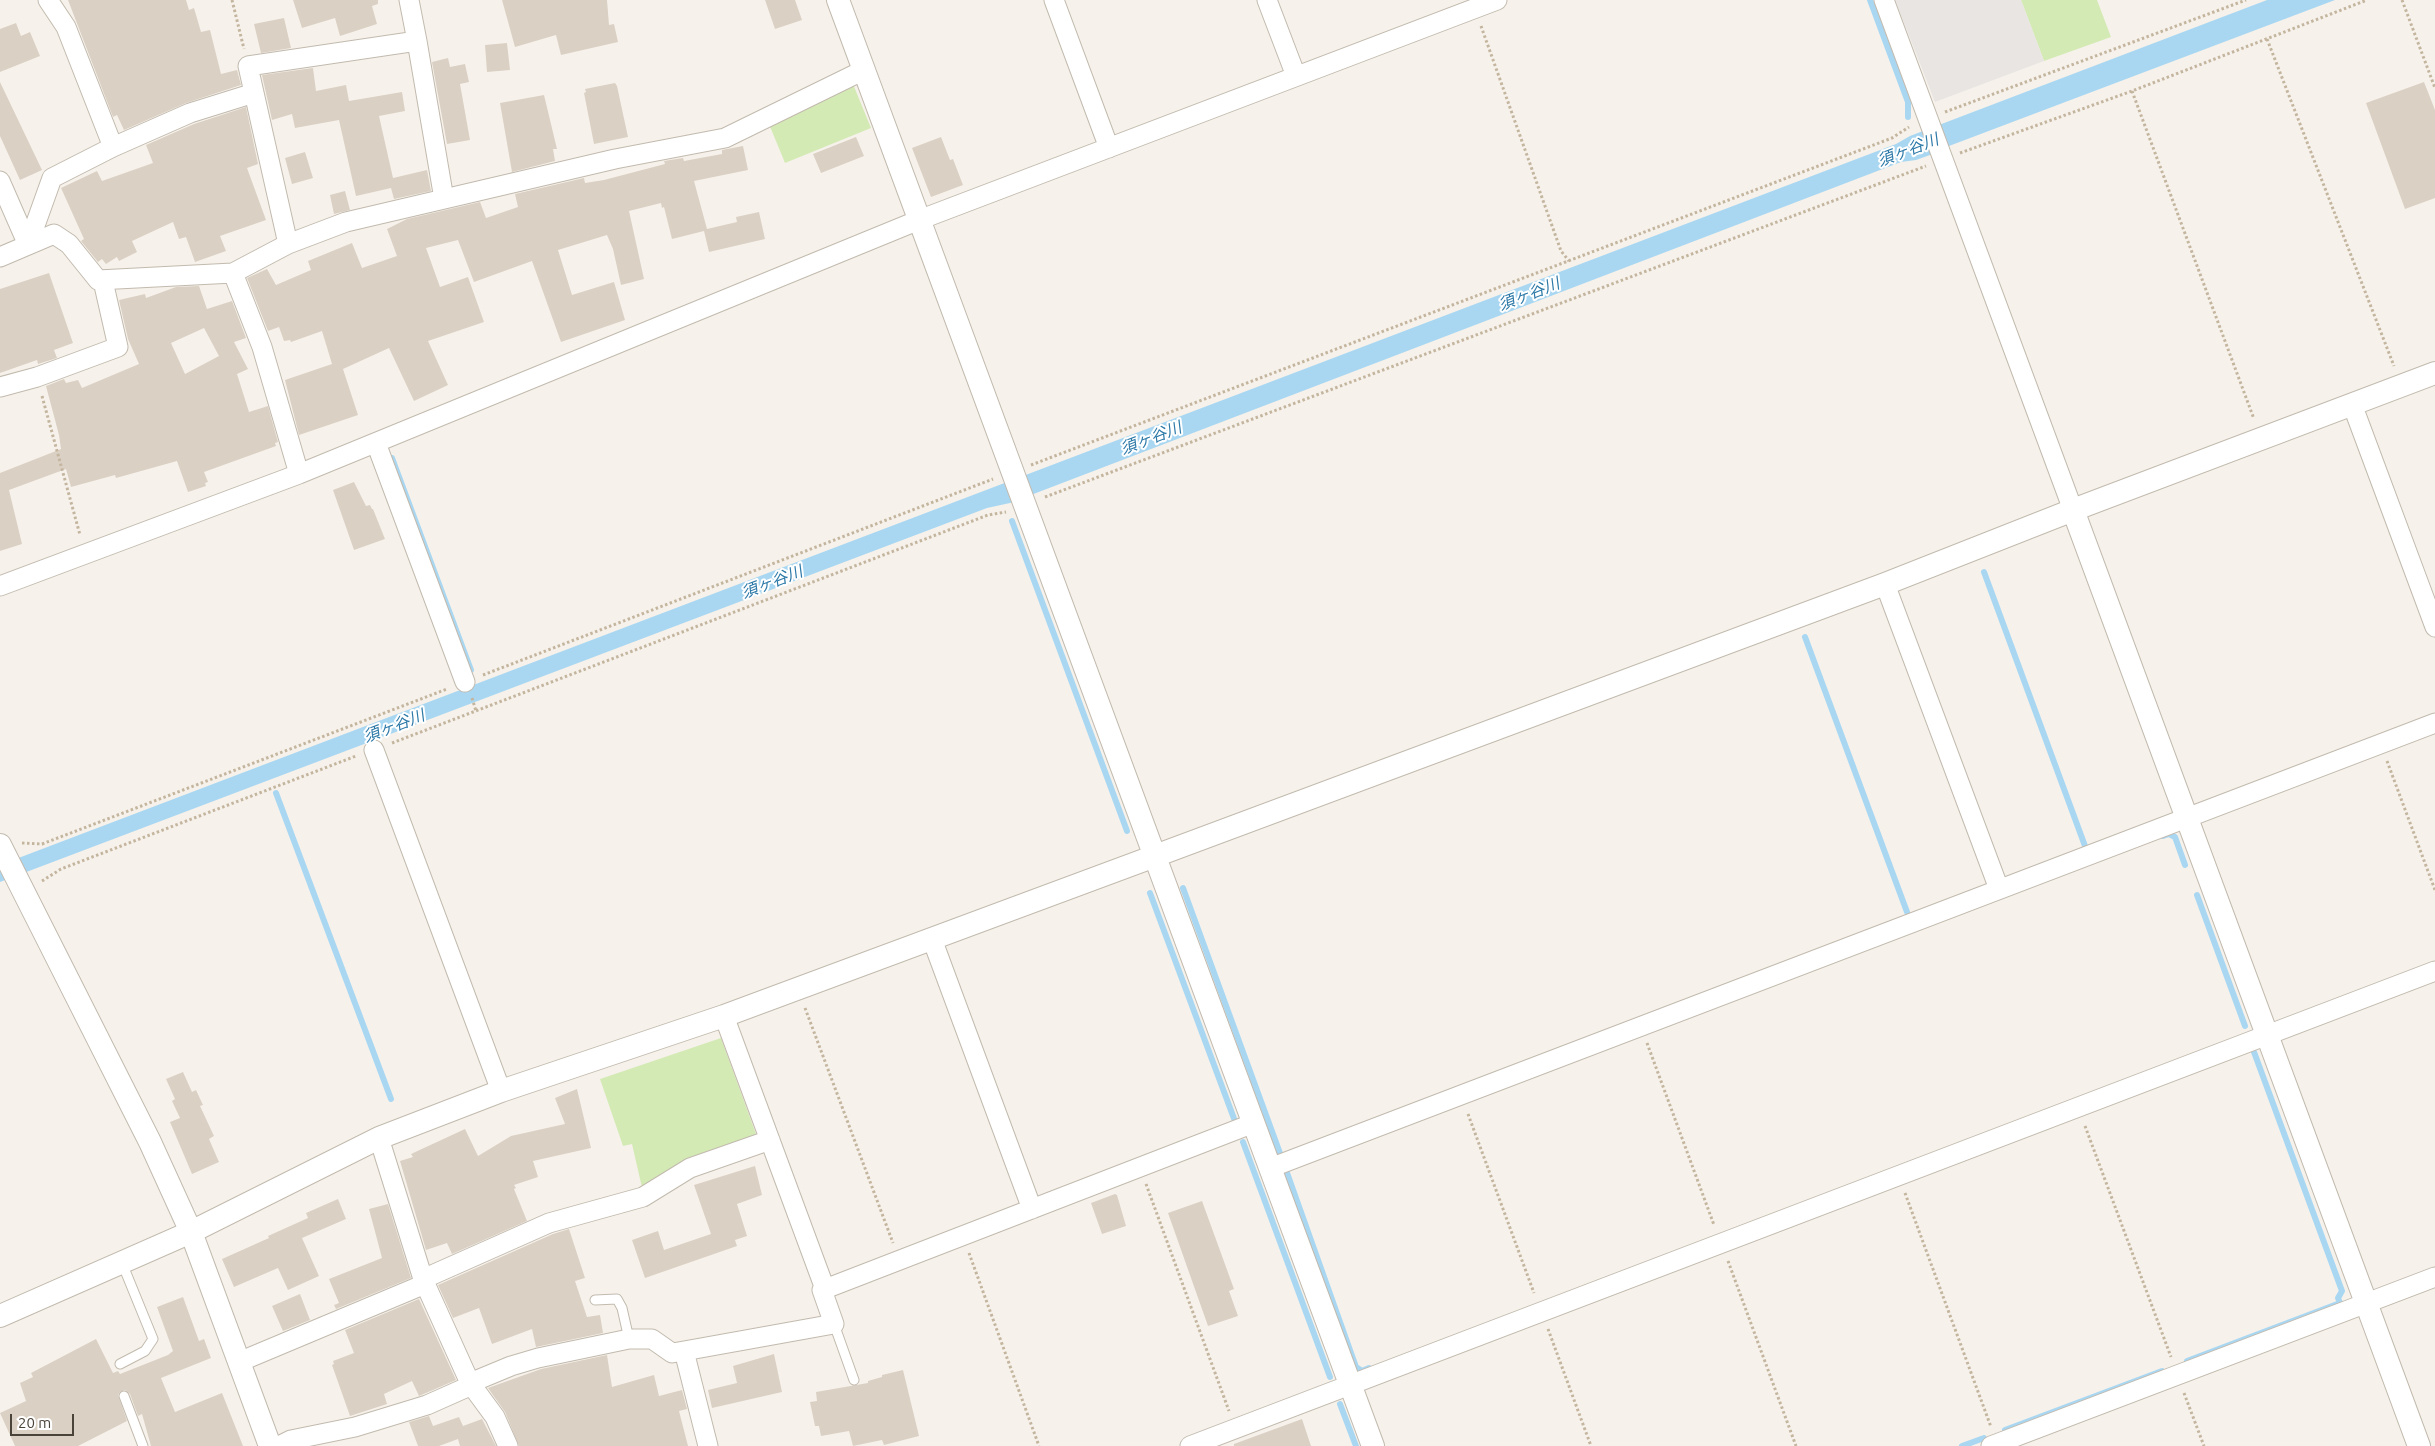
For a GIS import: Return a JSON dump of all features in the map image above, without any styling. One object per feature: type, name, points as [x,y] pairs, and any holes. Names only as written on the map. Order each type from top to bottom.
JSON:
[{"type":"street","points":[[48,0],[66,27],[113,147]]},
{"type":"street","points":[[409,0],[444,199]]},
{"type":"street","points":[[838,0],[1373,1446]]},
{"type":"street","points":[[1054,0],[1109,148]]},
{"type":"street","points":[[1267,0],[1296,76]]},
{"type":"street","points":[[1884,0],[2419,1446]]},
{"type":"street","points":[[0,586],[299,474],[919,220],[1487,3]]},
{"type":"street","points":[[288,244],[248,66],[417,41]]},
{"type":"street","points":[[0,257],[54,234],[69,244],[98,280],[233,273],[288,244],[346,222],[615,160],[725,138],[864,70]]},
{"type":"street","points":[[28,245],[52,178],[113,147],[190,112],[254,93]]},
{"type":"street","points":[[0,180],[28,245]]},
{"type":"street","points":[[233,273],[262,347],[299,474]]},
{"type":"street","points":[[0,387],[37,377],[118,347],[104,281]]},
{"type":"street","points":[[0,1316],[191,1232],[379,1138],[501,1091],[724,1016],[1155,856],[1885,584],[2435,372]]},
{"type":"street","points":[[2352,404],[2435,627]]},
{"type":"street","points":[[376,443],[465,682]]},
{"type":"street","points":[[1885,584],[1999,889]]},
{"type":"street","points":[[1270,1168],[2435,723]]},
{"type":"street","points":[[374,750],[501,1091]]},
{"type":"street","points":[[2,850],[150,1142],[191,1232],[270,1446]]},
{"type":"street","points":[[932,939],[1032,1209]]},
{"type":"street","points":[[1190,1446],[2435,971]]},
{"type":"street","points":[[724,1016],[825,1289]]},
{"type":"street","points":[[279,1446],[291,1440],[355,1427],[427,1405],[511,1366],[538,1358],[629,1339],[652,1339],[672,1353],[834,1324],[822,1290],[1254,1123]]},
{"type":"street","points":[[379,1138],[424,1281],[471,1384],[495,1417],[508,1446]]},
{"type":"street","points":[[239,1362],[424,1281],[549,1223],[643,1197],[690,1168],[770,1140]]},
{"type":"street","points":[[1994,1445],[2435,1277]]},
{"type":"street","points":[[684,1351],[708,1446]]},
{"type":"lane","points":[[120,1364],[145,1351],[153,1339],[122,1262]]},
{"type":"lane","points":[[596,1300],[616,1299],[622,1308],[629,1339]]},
{"type":"lane","points":[[834,1324],[854,1380]]},
{"type":"lane","points":[[124,1396],[143,1446]]},
{"type":"path","points":[[232,0],[248,66]]},
{"type":"path","points":[[2,850],[17,843],[42,844],[1892,138],[2246,0]]},
{"type":"path","points":[[22,889],[61,869],[476,710],[1942,159],[2132,91],[2367,0]]},
{"type":"path","points":[[2402,0],[2435,88]]},
{"type":"path","points":[[1487,3],[1561,250],[1569,261]]},
{"type":"path","points":[[2267,38],[2402,385]]},
{"type":"path","points":[[2132,91],[2261,438]]},
{"type":"path","points":[[37,377],[85,555]]},
{"type":"path","points":[[2380,744],[2435,890]]},
{"type":"path","points":[[798,989],[899,1260]]},
{"type":"path","points":[[1460,1095],[1591,1446]]},
{"type":"path","points":[[2078,1107],[2204,1446]]},
{"type":"path","points":[[1140,1167],[1236,1429]]},
{"type":"path","points":[[1899,1175],[1994,1445]]},
{"type":"path","points":[[963,1236],[1039,1446]]},
{"type":"green space","points":[[2021,0],[2097,0],[2111,37],[2044,61]]},
{"type":"green space","points":[[853,84],[871,128],[785,163],[769,124]]},
{"type":"green space","points":[[721,1038],[756,1134],[755,1142],[643,1192],[632,1144],[623,1146],[600,1079]]},
{"type":"shaded area","points":[[1895,0],[2021,0],[2044,61],[1935,102]]},
{"type":"water","name":"須ヶ谷川","points":[[2267,0],[2335,0],[1949,146],[1930,155],[1916,160],[1901,162],[1010,503],[987,508],[0,882],[0,865],[1896,144],[1910,136]]},
{"type":"building","points":[[68,0],[186,0],[189,10],[194,8],[201,32],[210,30],[221,74],[237,70],[241,85],[186,103],[124,130],[117,115],[113,117]]},
{"type":"building","points":[[293,0],[378,0],[378,4],[372,6],[377,24],[340,36],[335,18],[302,28]]},
{"type":"building","points":[[502,0],[607,0],[609,25],[614,24],[618,42],[561,55],[556,35],[515,47]]},
{"type":"building","points":[[765,0],[795,0],[802,20],[775,29]]},
{"type":"building","points":[[284,18],[291,48],[261,53],[254,24]]},
{"type":"building","points":[[16,23],[21,36],[30,32],[40,56],[0,72],[0,29]]},
{"type":"building","points":[[507,43],[510,70],[487,72],[485,45]]},
{"type":"building","points":[[448,58],[450,67],[465,64],[469,82],[460,84],[470,140],[447,144],[432,62]]},
{"type":"building","points":[[313,68],[316,91],[346,85],[349,101],[402,92],[405,111],[379,116],[393,178],[427,170],[431,191],[394,199],[391,188],[356,196],[339,120],[295,128],[292,114],[272,120],[262,75]]},
{"type":"building","points":[[0,82],[42,170],[20,180],[0,136]]},
{"type":"building","points":[[2424,82],[2435,110],[2435,198],[2405,209],[2366,103]]},
{"type":"building","points":[[615,83],[628,137],[594,144],[584,93],[586,92],[585,89]]},
{"type":"building","points":[[544,95],[557,149],[553,149],[555,161],[512,172],[500,103]]},
{"type":"building","points":[[246,107],[258,164],[247,168],[266,220],[220,236],[226,251],[195,262],[186,237],[179,239],[173,222],[132,241],[137,252],[119,261],[117,257],[106,264],[102,259],[98,262],[81,241],[84,239],[61,188],[97,171],[102,181],[153,163],[146,145],[194,124]]},
{"type":"building","points":[[856,137],[864,156],[821,173],[813,154]]},
{"type":"building","points":[[941,137],[950,160],[953,159],[963,185],[931,197],[912,148]]},
{"type":"building","points":[[743,146],[748,170],[694,181],[707,229],[737,222],[736,217],[759,212],[765,239],[709,252],[704,231],[672,239],[664,207],[662,208],[661,203],[629,211],[644,279],[621,285],[613,249],[607,235],[558,250],[572,295],[614,282],[625,320],[561,342],[532,261],[474,282],[458,240],[426,248],[440,287],[468,277],[484,322],[428,341],[448,385],[414,401],[389,348],[343,369],[358,415],[299,435],[285,380],[332,364],[322,331],[291,342],[290,340],[284,341],[279,327],[268,331],[247,278],[267,269],[276,285],[311,270],[308,261],[352,243],[362,268],[397,256],[387,229],[407,219],[480,202],[486,218],[518,207],[515,194],[584,178],[585,183],[604,180],[665,164],[664,161],[683,158],[684,161],[722,154],[722,150]]},
{"type":"building","points":[[305,152],[313,178],[292,184],[285,158]]},
{"type":"building","points":[[345,191],[350,210],[334,214],[330,195]]},
{"type":"building","points":[[49,273],[73,343],[54,350],[57,358],[38,364],[37,360],[0,373],[0,289]]},
{"type":"building","points":[[199,286],[207,309],[232,301],[246,338],[234,342],[248,369],[237,374],[249,412],[268,406],[278,442],[275,443],[276,446],[204,472],[208,482],[205,483],[206,486],[188,492],[177,461],[116,478],[115,475],[71,487],[66,469],[9,490],[22,544],[0,551],[0,473],[61,449],[46,386],[64,379],[66,383],[78,380],[82,388],[139,364],[128,339],[119,300],[145,294],[146,298],[176,287]],"holes":[[[204,328],[219,356],[185,374],[171,343]]]},
{"type":"building","points":[[354,482],[366,506],[370,505],[373,509],[385,539],[354,550],[333,490]]},
{"type":"building","points":[[183,1072],[192,1092],[196,1090],[203,1105],[200,1106],[214,1136],[209,1139],[219,1162],[192,1174],[170,1122],[180,1118],[172,1101],[175,1099],[166,1079]]},
{"type":"building","points":[[577,1089],[591,1148],[533,1161],[538,1177],[514,1185],[527,1221],[452,1254],[447,1243],[426,1250],[400,1161],[413,1157],[411,1154],[465,1129],[478,1156],[511,1136],[565,1124],[555,1098]]},
{"type":"building","points":[[755,1166],[762,1195],[737,1204],[747,1236],[735,1240],[737,1246],[645,1278],[632,1240],[658,1231],[664,1250],[711,1234],[694,1185]]},
{"type":"building","points":[[1115,1194],[1117,1195],[1126,1226],[1102,1234],[1091,1203]]},
{"type":"building","points":[[338,1199],[346,1219],[302,1238],[319,1276],[288,1290],[278,1268],[234,1287],[222,1259],[308,1218],[306,1213]]},
{"type":"building","points":[[1202,1201],[1234,1289],[1229,1291],[1238,1316],[1208,1326],[1168,1213]]},
{"type":"building","points":[[388,1204],[411,1278],[336,1309],[334,1305],[339,1303],[329,1279],[382,1258],[369,1209]]},
{"type":"building","points":[[569,1229],[585,1278],[575,1281],[587,1317],[600,1315],[603,1333],[536,1347],[532,1329],[492,1344],[479,1308],[453,1318],[438,1285],[553,1234]]},
{"type":"building","points":[[300,1294],[310,1320],[283,1331],[272,1306]]},
{"type":"building","points":[[183,1297],[199,1341],[204,1339],[211,1358],[161,1378],[175,1412],[222,1393],[243,1446],[151,1446],[142,1414],[138,1416],[130,1394],[125,1390],[118,1395],[127,1421],[78,1446],[15,1446],[0,1413],[26,1401],[20,1383],[33,1377],[31,1373],[96,1339],[113,1373],[118,1371],[120,1374],[168,1355],[173,1351],[157,1307]]},
{"type":"building","points":[[419,1299],[456,1380],[419,1396],[412,1381],[384,1394],[387,1404],[350,1416],[332,1365],[334,1364],[333,1361],[354,1353],[345,1330]]},
{"type":"building","points":[[774,1354],[782,1392],[712,1408],[708,1390],[737,1383],[733,1366]]},
{"type":"building","points":[[607,1355],[612,1387],[654,1375],[659,1396],[682,1390],[687,1409],[679,1411],[688,1446],[519,1446],[505,1412],[488,1388],[541,1369]]},
{"type":"building","points":[[903,1370],[919,1436],[884,1445],[882,1440],[853,1446],[849,1431],[821,1436],[819,1426],[815,1426],[810,1402],[817,1401],[816,1392],[868,1383],[868,1381],[882,1377],[882,1375]]},
{"type":"building","points":[[429,1416],[433,1426],[459,1417],[463,1426],[482,1419],[496,1446],[460,1446],[458,1439],[439,1446],[418,1446],[409,1422]]},
{"type":"building","points":[[1302,1419],[1311,1446],[1234,1446],[1234,1444]]},
{"type":"waterway","points":[[1870,0],[1908,102],[1908,117]]},
{"type":"waterway","points":[[392,458],[471,670]]},
{"type":"waterway","points":[[1012,521],[1127,831]]},
{"type":"waterway","points":[[1984,572],[2085,846]]},
{"type":"waterway","points":[[1805,637],[1907,912]]},
{"type":"waterway","points":[[276,793],[391,1099]]},
{"type":"waterway","points":[[2163,836],[2169,834],[2175,837],[2185,865]]},
{"type":"waterway","points":[[1183,888],[1281,1156]]},
{"type":"waterway","points":[[1150,893],[1236,1124]]},
{"type":"waterway","points":[[2197,895],[2245,1026]]},
{"type":"waterway","points":[[2187,1361],[2340,1303],[2338,1298],[2342,1291],[2254,1052]]},
{"type":"waterway","points":[[1243,1142],[1330,1377]]},
{"type":"waterway","points":[[1286,1170],[1356,1367],[1362,1371],[1369,1368]]},
{"type":"waterway","points":[[2005,1430],[2162,1371]]},
{"type":"waterway","points":[[1340,1404],[1356,1446]]},
{"type":"waterway","points":[[1962,1446],[1984,1438]]}]
